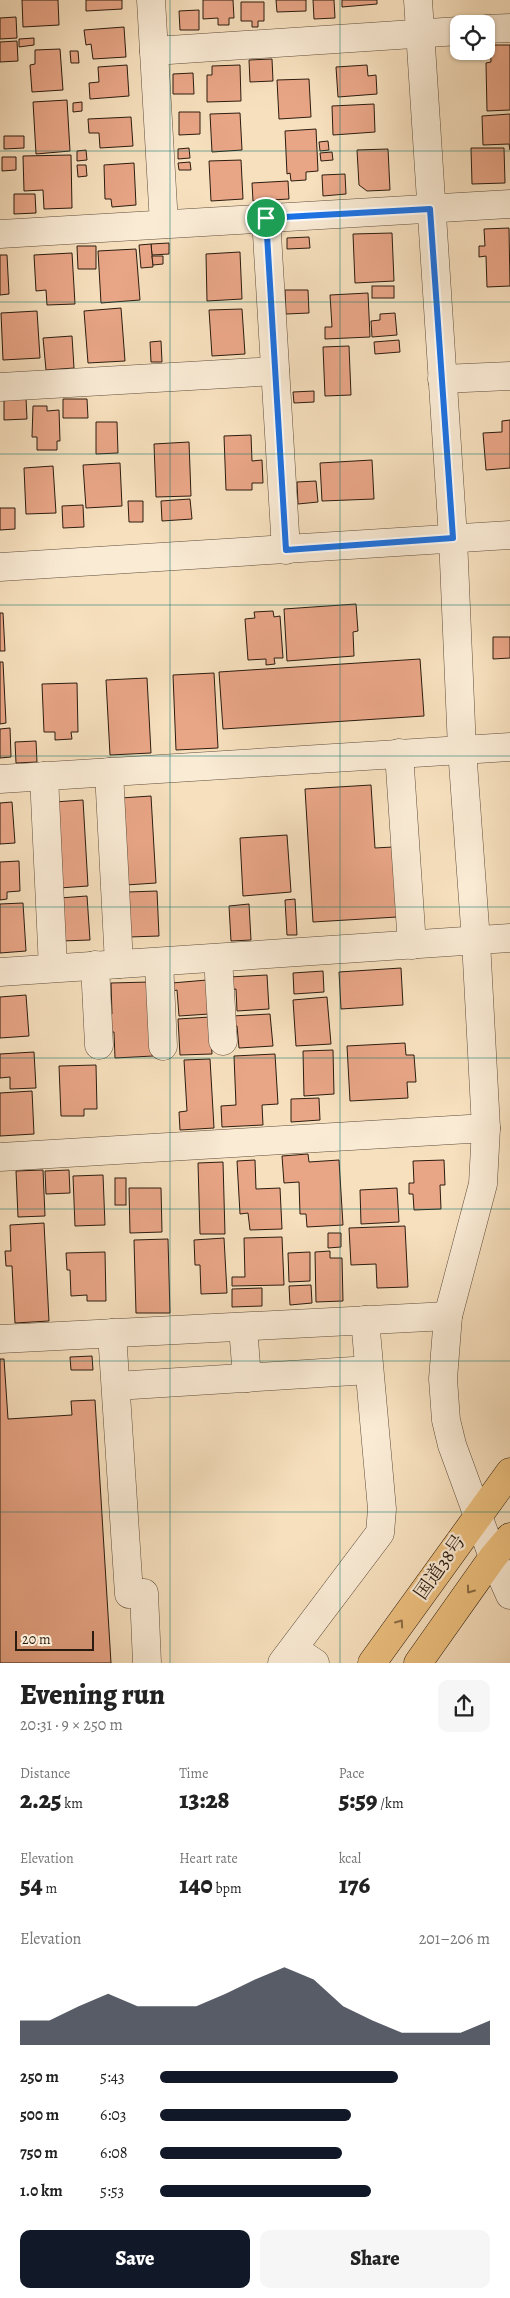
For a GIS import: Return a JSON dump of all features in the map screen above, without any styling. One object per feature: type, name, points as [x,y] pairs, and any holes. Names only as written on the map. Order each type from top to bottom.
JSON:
[{"type":"highway","name":"国道38号","points":[[372,1663],[510,1472]]},
{"type":"highway","name":"国道38号","points":[[418,1663],[502,1547]]},
{"type":"street","points":[[151,0],[164,224]]},
{"type":"street","points":[[418,0],[430,209],[453,538],[462,750],[476,941],[486,1128],[483,1184],[448,1316],[444,1379],[446,1420],[452,1445],[479,1513],[502,1547],[510,1595]]},
{"type":"street","points":[[495,29],[510,28]]},
{"type":"street","points":[[154,51],[450,32]]},
{"type":"street","points":[[0,234],[510,204]]},
{"type":"street","points":[[266,218],[286,550]]},
{"type":"street","points":[[0,387],[275,371]]},
{"type":"street","points":[[442,379],[510,376]]},
{"type":"street","points":[[0,567],[510,535]]},
{"type":"street","points":[[0,779],[510,747]]},
{"type":"street","points":[[399,753],[412,945]]},
{"type":"street","points":[[100,1045],[107,965],[109,772]]},
{"type":"street","points":[[44,776],[54,968]]},
{"type":"street","points":[[0,972],[510,938]]},
{"type":"street","points":[[218,958],[223,1040]]},
{"type":"street","points":[[159,962],[164,1046]]},
{"type":"street","points":[[0,1157],[486,1128]]},
{"type":"street","points":[[0,1339],[448,1316]]},
{"type":"street","points":[[297,1658],[380,1533],[382,1509],[365,1320]]},
{"type":"street","points":[[243,1327],[247,1378]]},
{"type":"street","points":[[112,1334],[129,1594],[144,1593],[146,1663]]},
{"type":"street","points":[[116,1386],[369,1370]]},
{"type":"building","points":[[22,0],[58,0],[59,25],[23,27]]},
{"type":"building","points":[[86,0],[122,0],[122,9],[86,11]]},
{"type":"building","points":[[203,0],[233,0],[234,18],[229,18],[229,25],[218,25],[218,18],[203,19]]},
{"type":"building","points":[[276,0],[306,0],[306,11],[277,12]]},
{"type":"building","points":[[313,0],[334,0],[335,18],[314,19]]},
{"type":"building","points":[[342,0],[377,0],[377,4],[342,7]]},
{"type":"building","points":[[241,2],[264,2],[264,21],[258,21],[258,27],[252,27],[252,21],[241,21]]},
{"type":"building","points":[[199,10],[199,30],[180,30],[179,11]]},
{"type":"building","points":[[16,17],[17,38],[0,39],[0,18]]},
{"type":"building","points":[[124,27],[126,57],[93,59],[91,44],[86,45],[84,30]]},
{"type":"building","points":[[34,38],[34,45],[19,47],[19,39]]},
{"type":"building","points":[[17,41],[18,61],[0,62],[0,42]]},
{"type":"building","points":[[495,45],[510,45],[510,110],[487,111],[486,63],[491,62],[491,60],[495,60]]},
{"type":"building","points":[[60,49],[63,90],[32,92],[30,65],[35,64],[35,50]]},
{"type":"building","points":[[70,51],[78,51],[79,63],[71,63]]},
{"type":"building","points":[[272,59],[273,81],[250,82],[249,60]]},
{"type":"building","points":[[127,65],[129,96],[90,99],[89,83],[99,82],[98,67]]},
{"type":"building","points":[[240,65],[241,101],[207,102],[207,75],[212,75],[212,66]]},
{"type":"building","points":[[367,65],[368,76],[376,75],[377,94],[338,97],[336,67]]},
{"type":"building","points":[[193,73],[194,94],[173,94],[173,74]]},
{"type":"building","points":[[309,79],[311,117],[279,119],[277,80]]},
{"type":"building","points":[[67,100],[70,151],[36,154],[33,102]]},
{"type":"building","points":[[82,102],[82,111],[73,112],[73,103]]},
{"type":"building","points":[[374,104],[375,132],[333,135],[332,106]]},
{"type":"building","points":[[179,112],[200,112],[200,134],[179,135]]},
{"type":"building","points":[[240,113],[242,150],[212,152],[210,114]]},
{"type":"building","points":[[510,114],[510,150],[509,144],[483,145],[482,116]]},
{"type":"building","points":[[131,117],[133,146],[100,148],[99,133],[89,133],[88,119]]},
{"type":"building","points":[[316,129],[318,171],[306,172],[306,180],[291,181],[290,173],[287,174],[285,131]]},
{"type":"building","points":[[4,136],[24,136],[24,148],[4,149]]},
{"type":"building","points":[[328,141],[329,150],[320,151],[319,142]]},
{"type":"building","points":[[189,148],[190,158],[178,159],[178,149]]},
{"type":"building","points":[[471,148],[504,148],[505,183],[472,184]]},
{"type":"building","points":[[388,149],[390,190],[367,191],[359,185],[357,150]]},
{"type":"building","points":[[86,150],[87,160],[77,161],[77,151]]},
{"type":"building","points":[[332,152],[333,160],[321,161],[320,153]]},
{"type":"building","points":[[71,155],[72,208],[44,209],[43,190],[24,191],[23,156]]},
{"type":"building","points":[[2,157],[16,157],[16,170],[2,171]]},
{"type":"building","points":[[241,160],[243,199],[211,201],[209,161]]},
{"type":"building","points":[[190,162],[191,170],[179,170],[178,163]]},
{"type":"building","points":[[134,163],[136,205],[112,207],[111,199],[105,199],[104,165]]},
{"type":"building","points":[[77,165],[86,165],[87,176],[78,177]]},
{"type":"building","points":[[345,174],[346,194],[323,196],[322,175]]},
{"type":"building","points":[[288,181],[289,199],[253,201],[252,183]]},
{"type":"building","points":[[14,194],[35,194],[36,213],[14,214]]},
{"type":"building","points":[[509,228],[510,286],[487,287],[486,256],[479,257],[479,246],[485,246],[484,229]]},
{"type":"building","points":[[392,233],[394,281],[355,283],[353,234]]},
{"type":"building","points":[[309,237],[310,248],[287,249],[287,238]]},
{"type":"building","points":[[169,243],[169,254],[152,255],[151,244]]},
{"type":"building","points":[[151,244],[153,267],[141,268],[139,245]]},
{"type":"building","points":[[77,246],[96,246],[96,269],[78,269]]},
{"type":"building","points":[[136,249],[140,300],[101,303],[98,251]]},
{"type":"building","points":[[240,252],[242,299],[207,301],[206,254]]},
{"type":"building","points":[[72,253],[75,304],[47,305],[46,290],[36,291],[34,255]]},
{"type":"building","points":[[0,255],[7,255],[9,294],[0,295]]},
{"type":"building","points":[[152,256],[163,256],[163,264],[153,265]]},
{"type":"building","points":[[372,286],[394,286],[394,298],[372,298]]},
{"type":"building","points":[[285,290],[308,290],[309,313],[286,314]]},
{"type":"building","points":[[368,293],[370,337],[325,339],[325,327],[332,327],[330,295]]},
{"type":"building","points":[[121,308],[125,361],[88,363],[84,311]]},
{"type":"building","points":[[242,309],[245,354],[212,356],[209,310]]},
{"type":"building","points":[[37,311],[40,358],[3,360],[1,313]]},
{"type":"building","points":[[395,313],[397,335],[372,337],[371,321],[380,320],[380,314]]},
{"type":"building","points":[[72,336],[74,368],[46,370],[43,338]]},
{"type":"building","points":[[399,340],[400,352],[375,354],[374,342]]},
{"type":"building","points":[[161,341],[162,362],[151,362],[150,342]]},
{"type":"building","points":[[349,346],[351,395],[325,396],[323,347]]},
{"type":"building","points":[[314,391],[314,402],[294,403],[293,392]]},
{"type":"building","points":[[26,398],[27,419],[4,420],[4,399]]},
{"type":"building","points":[[63,399],[87,399],[88,418],[63,418]]},
{"type":"building","points":[[33,406],[47,406],[47,411],[59,410],[60,441],[57,441],[57,450],[37,450],[37,437],[32,437]]},
{"type":"building","points":[[510,420],[510,468],[486,470],[483,433],[502,432],[502,421]]},
{"type":"building","points":[[96,422],[117,422],[118,453],[96,454]]},
{"type":"building","points":[[251,435],[252,461],[262,460],[263,483],[252,483],[252,490],[226,490],[224,436]]},
{"type":"building","points":[[189,442],[191,496],[156,497],[154,444]]},
{"type":"building","points":[[372,460],[374,499],[322,501],[320,463]]},
{"type":"building","points":[[120,463],[122,506],[86,508],[83,465]]},
{"type":"building","points":[[53,466],[56,513],[26,514],[24,468]]},
{"type":"building","points":[[316,481],[318,502],[298,504],[297,482]]},
{"type":"building","points":[[190,499],[192,519],[162,521],[161,501]]},
{"type":"building","points":[[128,501],[143,501],[143,522],[129,522]]},
{"type":"building","points":[[83,505],[84,527],[63,528],[62,506]]},
{"type":"building","points":[[0,508],[15,508],[15,529],[0,530]]},
{"type":"building","points":[[356,604],[358,631],[353,632],[354,656],[287,661],[284,609]]},
{"type":"building","points":[[273,611],[274,617],[280,616],[283,658],[274,658],[275,664],[266,665],[266,659],[248,660],[245,619],[255,618],[254,612]]},
{"type":"building","points":[[0,613],[3,613],[5,651],[0,651]]},
{"type":"building","points":[[493,637],[510,637],[510,658],[493,659]]},
{"type":"building","points":[[420,659],[424,716],[223,729],[219,672]]},
{"type":"building","points":[[0,662],[3,662],[6,723],[0,724]]},
{"type":"building","points":[[214,673],[218,748],[176,750],[173,675]]},
{"type":"building","points":[[147,678],[151,753],[110,755],[106,680]]},
{"type":"building","points":[[77,683],[78,732],[71,732],[72,739],[55,740],[55,732],[44,732],[42,684]]},
{"type":"building","points":[[10,728],[11,757],[0,758],[0,729]]},
{"type":"building","points":[[36,741],[37,762],[16,763],[15,742]]},
{"type":"building","points":[[371,785],[375,848],[393,847],[397,917],[313,922],[305,789]]},
{"type":"building","points":[[151,796],[156,883],[126,885],[121,798]]},
{"type":"building","points":[[83,800],[88,886],[59,888],[54,802]]},
{"type":"building","points":[[12,802],[15,843],[0,844],[0,803]]},
{"type":"building","points":[[287,835],[291,892],[243,896],[240,838]]},
{"type":"building","points":[[19,861],[20,891],[7,892],[7,899],[0,900],[0,862]]},
{"type":"building","points":[[157,891],[159,936],[129,937],[128,892]]},
{"type":"building","points":[[87,896],[90,940],[61,941],[59,898]]},
{"type":"building","points":[[295,899],[297,935],[287,935],[285,900]]},
{"type":"building","points":[[23,903],[26,951],[0,953],[0,904]]},
{"type":"building","points":[[249,904],[251,940],[231,941],[229,906]]},
{"type":"building","points":[[401,968],[403,1005],[341,1009],[339,972]]},
{"type":"building","points":[[323,971],[324,992],[294,994],[293,973]]},
{"type":"building","points":[[267,975],[269,1009],[237,1011],[236,989],[230,990],[229,977]]},
{"type":"building","points":[[207,980],[209,1014],[179,1016],[177,990],[173,991],[172,983]]},
{"type":"building","points":[[150,982],[153,1056],[115,1058],[114,1032],[109,1032],[108,1014],[112,1014],[111,983]]},
{"type":"building","points":[[26,995],[29,1036],[0,1038],[0,997]]},
{"type":"building","points":[[327,997],[331,1044],[296,1046],[293,1000]]},
{"type":"building","points":[[270,1014],[273,1046],[239,1048],[237,1026],[233,1026],[232,1016]]},
{"type":"building","points":[[210,1017],[212,1054],[180,1055],[178,1019]]},
{"type":"building","points":[[405,1043],[406,1055],[414,1055],[416,1082],[407,1082],[408,1098],[350,1101],[347,1046]]},
{"type":"building","points":[[333,1050],[334,1094],[304,1096],[303,1051]]},
{"type":"building","points":[[34,1052],[36,1088],[10,1089],[10,1077],[0,1078],[0,1054]]},
{"type":"building","points":[[275,1054],[278,1104],[262,1105],[263,1125],[222,1127],[221,1106],[236,1105],[234,1056]]},
{"type":"building","points":[[210,1059],[214,1128],[180,1130],[179,1112],[187,1111],[184,1060]]},
{"type":"building","points":[[96,1065],[97,1109],[84,1109],[84,1116],[61,1116],[59,1066]]},
{"type":"building","points":[[32,1091],[34,1134],[0,1136],[0,1093]]},
{"type":"building","points":[[319,1098],[320,1120],[291,1122],[291,1099]]},
{"type":"building","points":[[308,1154],[309,1162],[339,1160],[343,1225],[307,1227],[306,1214],[300,1214],[299,1182],[284,1183],[282,1156]]},
{"type":"building","points":[[255,1160],[256,1189],[280,1188],[282,1229],[250,1230],[248,1213],[240,1214],[237,1161]]},
{"type":"building","points":[[444,1160],[445,1185],[440,1185],[441,1209],[414,1210],[413,1194],[409,1194],[409,1183],[414,1183],[413,1161]]},
{"type":"building","points":[[223,1162],[225,1234],[200,1234],[198,1163]]},
{"type":"building","points":[[43,1170],[45,1216],[18,1217],[16,1171]]},
{"type":"building","points":[[69,1170],[70,1193],[46,1194],[45,1171]]},
{"type":"building","points":[[103,1175],[105,1225],[75,1226],[73,1176]]},
{"type":"building","points":[[115,1178],[126,1178],[126,1205],[115,1205]]},
{"type":"building","points":[[129,1188],[161,1188],[162,1232],[130,1233]]},
{"type":"building","points":[[397,1188],[399,1222],[361,1224],[360,1190]]},
{"type":"building","points":[[44,1223],[49,1321],[15,1323],[12,1266],[6,1266],[5,1251],[11,1251],[10,1225]]},
{"type":"building","points":[[405,1226],[408,1287],[377,1288],[376,1264],[351,1265],[349,1228]]},
{"type":"building","points":[[328,1233],[341,1233],[341,1247],[328,1248]]},
{"type":"building","points":[[282,1237],[284,1285],[232,1286],[232,1277],[245,1277],[244,1238]]},
{"type":"building","points":[[224,1238],[227,1293],[201,1294],[200,1265],[195,1265],[194,1240]]},
{"type":"building","points":[[168,1239],[170,1313],[136,1313],[134,1240]]},
{"type":"building","points":[[330,1251],[330,1258],[342,1258],[343,1301],[316,1302],[315,1252]]},
{"type":"building","points":[[105,1252],[106,1301],[87,1301],[87,1295],[71,1296],[70,1270],[67,1270],[66,1253]]},
{"type":"building","points":[[310,1252],[310,1281],[289,1282],[288,1253]]},
{"type":"building","points":[[311,1285],[312,1303],[290,1305],[289,1286]]},
{"type":"building","points":[[262,1288],[262,1306],[232,1307],[232,1289]]},
{"type":"building","points":[[92,1356],[93,1370],[71,1370],[70,1357]]},
{"type":"building","points":[[0,1359],[4,1359],[8,1419],[72,1415],[71,1401],[95,1400],[111,1663],[0,1663]]},
{"type":"route","points":[[430,209],[453,538],[286,550],[266,218],[430,209]]}]
